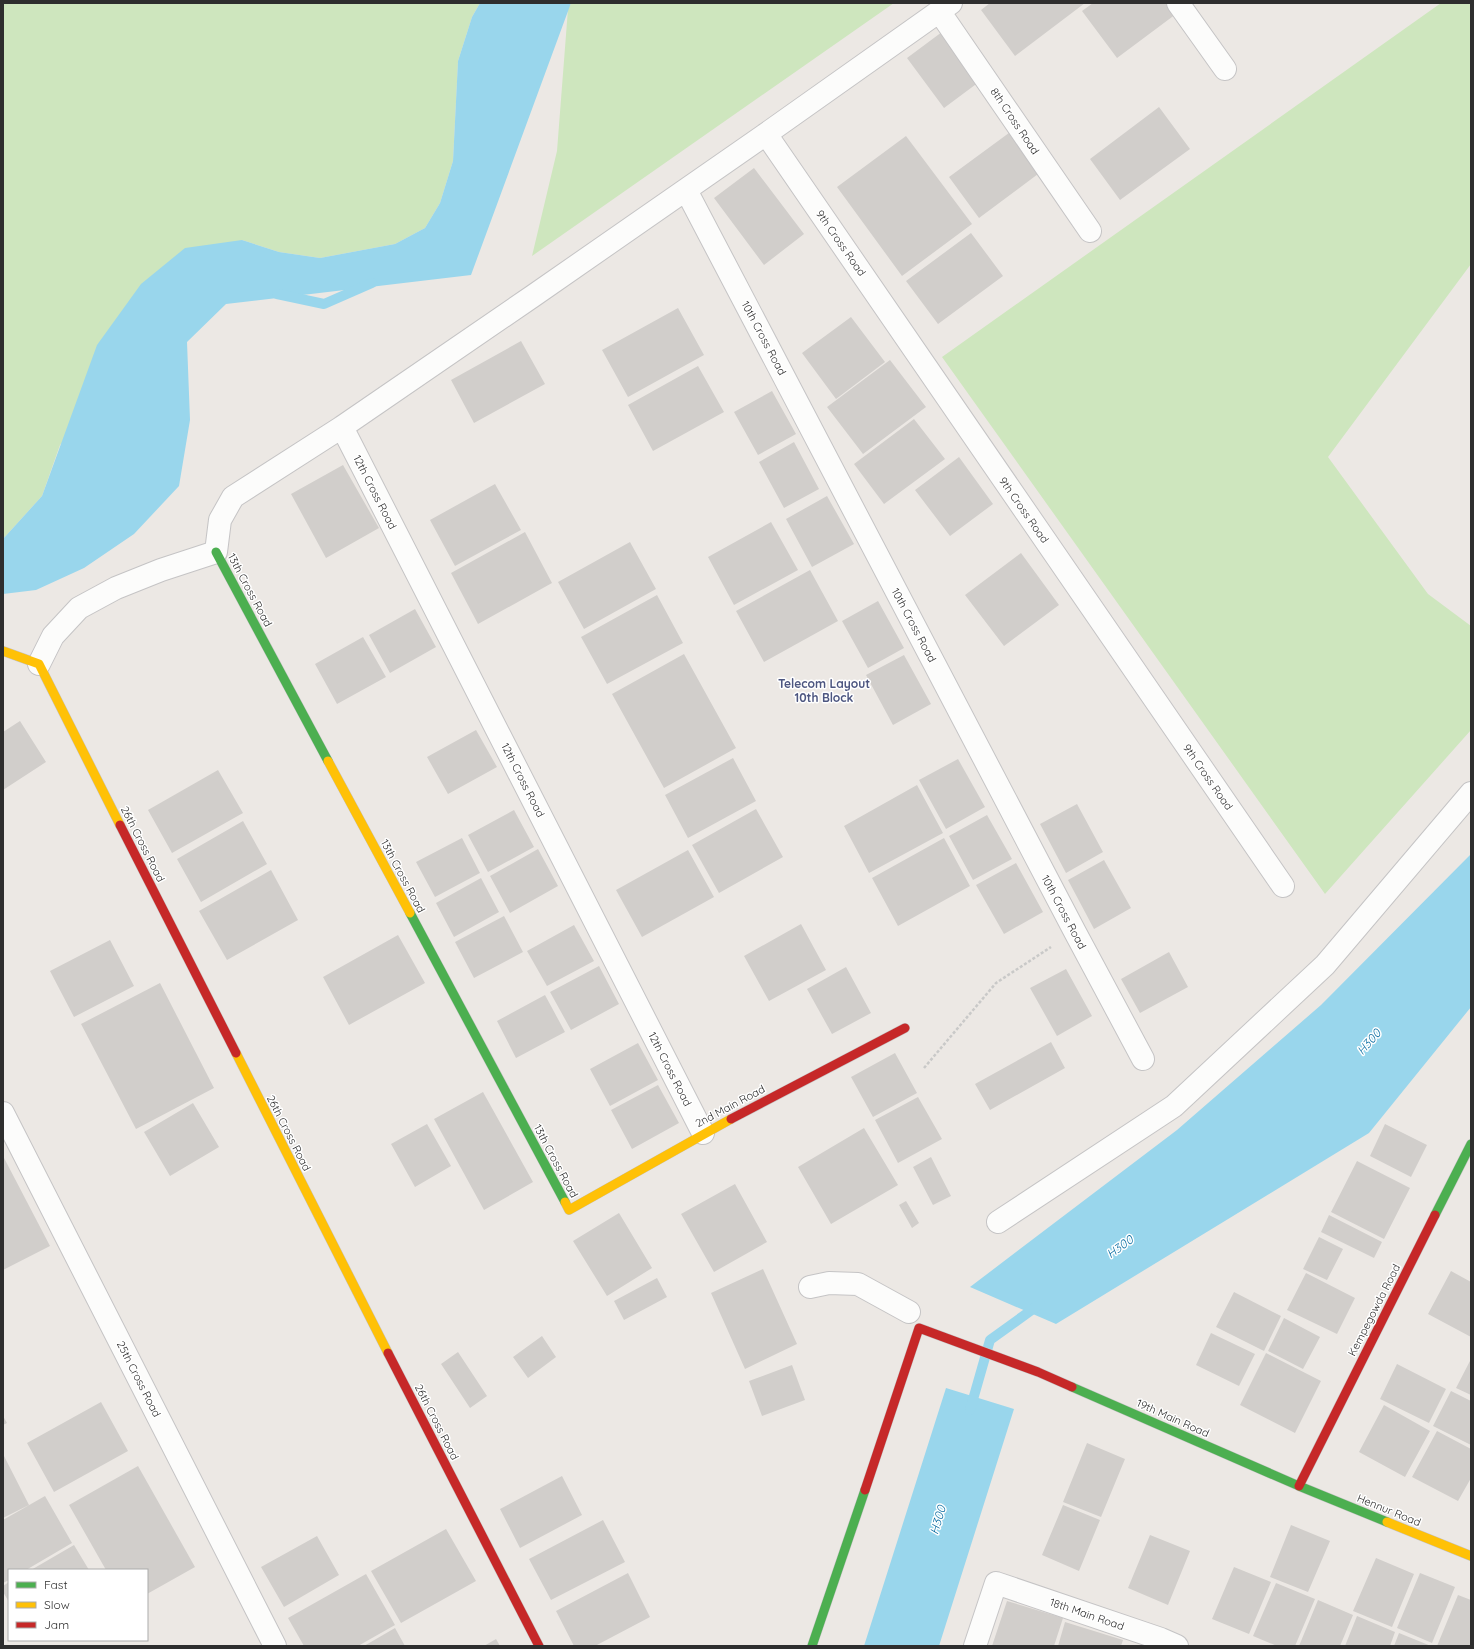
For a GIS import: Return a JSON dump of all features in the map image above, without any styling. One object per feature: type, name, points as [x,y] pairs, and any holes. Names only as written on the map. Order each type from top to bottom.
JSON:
[{"type":"street","points":[[1178,3],[1225,69]]},
{"type":"street","points":[[3,651],[39,664],[53,636],[79,608],[116,588],[161,570],[216,552],[220,520],[233,497],[342,427],[686,190],[945,7]]},
{"type":"street","name":"8th Cross Road","points":[[945,7],[1090,231]]},
{"type":"street","name":"9th Cross Road","points":[[766,134],[1283,886]]},
{"type":"street","name":"10th Cross Road","points":[[686,190],[1143,1059]]},
{"type":"street","name":"12th Cross Road","points":[[342,427],[703,1133]]},
{"type":"street","name":"13th Cross Road","points":[[216,552],[569,1210]]},
{"type":"street","name":"26th Cross Road","points":[[39,664],[340,1260],[539,1646]]},
{"type":"street","points":[[998,1222],[1174,1106],[1325,964],[1471,793]]},
{"type":"street","name":"2nd Main Road","points":[[569,1210],[703,1133],[905,1028]]},
{"type":"street","name":"25th Cross Road","points":[[3,1113],[275,1646]]},
{"type":"street","name":"Kempegowda Road","points":[[1299,1486],[1471,1144]]},
{"type":"street","points":[[810,1287],[829,1283],[858,1284],[909,1312]]},
{"type":"street","name":"19th Main Road","points":[[812,1646],[919,1328],[1038,1372],[1299,1486]]},
{"type":"street","name":"Hennur Road","points":[[1299,1486],[1471,1556]]},
{"type":"street","name":"18th Main Road","points":[[975,1646],[996,1583],[1165,1644]]},
{"type":"path","points":[[924,1068],[996,983],[1075,932]]},
{"type":"green space","points":[[3,3],[480,3],[472,17],[458,61],[453,161],[440,203],[425,228],[395,244],[320,258],[279,252],[242,240],[60,445],[42,496],[3,539]]},
{"type":"green space","points":[[571,3],[894,3],[532,256],[557,151],[568,9]]},
{"type":"green space","points":[[1441,3],[1471,3],[1471,264],[1328,457],[1428,594],[1471,626],[1471,730],[1325,894],[942,357]]},
{"type":"water","points":[[480,3],[571,3],[471,275],[226,304],[187,342],[190,420],[179,486],[134,534],[84,568],[36,590],[3,594],[3,539],[42,496],[97,345],[141,284],[185,248],[242,240],[279,252],[320,258],[395,244],[425,228],[440,203],[453,161],[458,61],[472,17]]},
{"type":"water","points":[[1471,854],[1471,1007],[1369,1133],[1056,1324],[970,1287],[1177,1130],[1321,1005]]},
{"type":"water","points":[[946,1388],[1014,1409],[939,1646],[864,1646]]},
{"type":"building","points":[[990,3],[1085,3],[1015,56],[981,10]]},
{"type":"building","points":[[1093,3],[1167,3],[1176,14],[1117,58],[1082,11]]},
{"type":"building","points":[[946,29],[983,79],[944,108],[907,58]]},
{"type":"building","points":[[1159,107],[1190,149],[1120,200],[1090,159]]},
{"type":"building","points":[[1013,130],[1042,171],[979,218],[949,177]]},
{"type":"building","points":[[906,136],[972,224],[902,276],[837,187]]},
{"type":"building","points":[[754,168],[804,234],[764,265],[714,198]]},
{"type":"building","points":[[971,233],[1003,276],[938,324],[906,281]]},
{"type":"building","points":[[678,308],[704,355],[628,397],[602,350]]},
{"type":"building","points":[[851,317],[885,362],[836,399],[802,353]]},
{"type":"building","points":[[521,341],[545,384],[474,423],[451,380]]},
{"type":"building","points":[[890,360],[926,407],[863,454],[827,407]]},
{"type":"building","points":[[698,366],[724,412],[653,451],[628,405]]},
{"type":"building","points":[[772,391],[796,434],[758,455],[734,412]]},
{"type":"building","points":[[914,419],[945,459],[884,504],[854,464]]},
{"type":"building","points":[[794,442],[819,489],[784,508],[759,462]]},
{"type":"building","points":[[959,457],[993,504],[950,536],[915,490]]},
{"type":"building","points":[[343,465],[379,528],[326,558],[291,494]]},
{"type":"building","points":[[495,484],[521,530],[455,566],[430,520]]},
{"type":"building","points":[[827,496],[854,544],[812,567],[786,519]]},
{"type":"building","points":[[771,522],[798,570],[734,605],[708,557]]},
{"type":"building","points":[[525,532],[552,583],[478,624],[451,573]]},
{"type":"building","points":[[630,542],[656,589],[584,629],[558,582]]},
{"type":"building","points":[[1021,553],[1059,605],[1004,646],[965,595]]},
{"type":"building","points":[[810,570],[838,621],[764,662],[736,611]]},
{"type":"building","points":[[657,595],[683,643],[607,684],[581,637]]},
{"type":"building","points":[[878,601],[904,648],[868,668],[842,621]]},
{"type":"building","points":[[415,609],[436,647],[390,673],[369,635]]},
{"type":"building","points":[[363,637],[386,677],[337,704],[315,664]]},
{"type":"building","points":[[684,654],[736,748],[664,788],[612,694]]},
{"type":"building","points":[[904,655],[931,704],[893,725],[866,675]]},
{"type":"building","points":[[20,721],[46,762],[3,790],[3,732]]},
{"type":"building","points":[[476,730],[497,767],[448,794],[427,757]]},
{"type":"building","points":[[733,758],[756,801],[688,838],[665,795]]},
{"type":"building","points":[[958,759],[985,807],[946,829],[919,780]]},
{"type":"building","points":[[218,770],[243,813],[172,853],[148,810]]},
{"type":"building","points":[[917,785],[943,833],[869,873],[844,826]]},
{"type":"building","points":[[1077,804],[1103,852],[1066,873],[1040,824]]},
{"type":"building","points":[[756,809],[783,857],[719,893],[692,845]]},
{"type":"building","points":[[514,810],[534,847],[488,872],[468,835]]},
{"type":"building","points":[[987,815],[1012,859],[973,880],[949,836]]},
{"type":"building","points":[[243,821],[267,864],[201,902],[177,859]]},
{"type":"building","points":[[462,838],[480,873],[435,897],[416,862]]},
{"type":"building","points":[[944,838],[970,886],[898,926],[872,878]]},
{"type":"building","points":[[538,849],[558,886],[510,913],[490,876]]},
{"type":"building","points":[[688,850],[714,897],[642,937],[616,890]]},
{"type":"building","points":[[1104,860],[1131,908],[1094,929],[1068,880]]},
{"type":"building","points":[[1016,863],[1043,912],[1004,934],[976,885]]},
{"type":"building","points":[[271,870],[298,920],[227,960],[199,911]]},
{"type":"building","points":[[481,878],[499,912],[454,937],[436,903]]},
{"type":"building","points":[[504,916],[523,952],[474,978],[455,942]]},
{"type":"building","points":[[801,924],[826,970],[769,1001],[744,956]]},
{"type":"building","points":[[574,925],[594,961],[547,986],[527,951]]},
{"type":"building","points":[[398,935],[425,983],[349,1025],[323,977]]},
{"type":"building","points":[[110,940],[134,986],[74,1017],[50,971]]},
{"type":"building","points":[[1169,952],[1188,987],[1140,1013],[1121,979]]},
{"type":"building","points":[[599,966],[619,1004],[571,1030],[550,992]]},
{"type":"building","points":[[846,967],[871,1013],[832,1034],[807,989]]},
{"type":"building","points":[[1066,969],[1092,1016],[1057,1036],[1030,988]]},
{"type":"building","points":[[160,983],[214,1088],[136,1129],[81,1024]]},
{"type":"building","points":[[545,995],[565,1032],[516,1058],[497,1021]]},
{"type":"building","points":[[1051,1042],[1065,1068],[990,1110],[975,1084]]},
{"type":"building","points":[[638,1043],[658,1080],[610,1106],[590,1069]]},
{"type":"building","points":[[895,1053],[917,1093],[873,1117],[851,1077]]},
{"type":"building","points":[[658,1085],[679,1123],[632,1149],[611,1110]]},
{"type":"building","points":[[483,1092],[533,1182],[484,1210],[434,1119]]},
{"type":"building","points":[[918,1097],[942,1139],[898,1163],[875,1120]]},
{"type":"building","points":[[193,1103],[219,1147],[170,1176],[144,1132]]},
{"type":"building","points":[[427,1124],[451,1166],[415,1187],[391,1144]]},
{"type":"building","points":[[1385,1124],[1427,1145],[1411,1177],[1370,1156]]},
{"type":"building","points":[[864,1128],[898,1185],[831,1224],[798,1167]]},
{"type":"building","points":[[3,1156],[50,1246],[3,1270]]},
{"type":"building","points":[[931,1157],[951,1196],[933,1205],[913,1167]]},
{"type":"building","points":[[1357,1161],[1410,1188],[1384,1239],[1331,1212]]},
{"type":"building","points":[[735,1184],[767,1242],[714,1272],[681,1214]]},
{"type":"building","points":[[906,1201],[919,1223],[912,1228],[899,1205]]},
{"type":"building","points":[[619,1213],[652,1268],[607,1296],[573,1241]]},
{"type":"building","points":[[1329,1215],[1382,1242],[1374,1258],[1321,1232]]},
{"type":"building","points":[[1319,1237],[1343,1249],[1327,1280],[1303,1269]]},
{"type":"building","points":[[763,1269],[797,1344],[745,1369],[711,1293]]},
{"type":"building","points":[[1451,1271],[1471,1282],[1471,1337],[1428,1314]]},
{"type":"building","points":[[1306,1273],[1355,1298],[1337,1334],[1287,1310]]},
{"type":"building","points":[[657,1278],[667,1297],[624,1320],[614,1301]]},
{"type":"building","points":[[1234,1292],[1281,1316],[1264,1351],[1216,1327]]},
{"type":"building","points":[[1284,1318],[1320,1337],[1303,1369],[1268,1351]]},
{"type":"building","points":[[1211,1333],[1255,1354],[1239,1386],[1196,1365]]},
{"type":"building","points":[[542,1336],[556,1357],[528,1378],[513,1357]]},
{"type":"building","points":[[458,1352],[487,1396],[470,1408],[441,1364]]},
{"type":"building","points":[[1266,1353],[1321,1381],[1295,1433],[1240,1405]]},
{"type":"building","points":[[1471,1359],[1471,1395],[1456,1388]]},
{"type":"building","points":[[1397,1364],[1446,1389],[1429,1423],[1380,1399]]},
{"type":"building","points":[[792,1365],[805,1400],[762,1416],[749,1381]]},
{"type":"building","points":[[1451,1391],[1471,1401],[1471,1445],[1433,1426]]},
{"type":"building","points":[[101,1402],[128,1451],[54,1492],[27,1443]]},
{"type":"building","points":[[1384,1405],[1430,1431],[1405,1477],[1359,1452]]},
{"type":"building","points":[[3,1416],[7,1423],[3,1425]]},
{"type":"building","points":[[1437,1431],[1471,1449],[1471,1478],[1458,1501],[1412,1477]]},
{"type":"building","points":[[1087,1443],[1125,1459],[1101,1517],[1063,1502]]},
{"type":"building","points":[[3,1454],[29,1505],[3,1518]]},
{"type":"building","points":[[138,1466],[195,1567],[148,1593],[148,1569],[105,1569],[69,1505]]},
{"type":"building","points":[[562,1476],[582,1515],[520,1548],[500,1509]]},
{"type":"building","points":[[45,1496],[72,1543],[28,1569],[8,1569],[8,1580],[3,1583],[3,1520]]},
{"type":"building","points":[[1063,1505],[1100,1520],[1079,1571],[1042,1555]]},
{"type":"building","points":[[603,1520],[625,1562],[551,1600],[529,1559]]},
{"type":"building","points":[[1291,1525],[1330,1541],[1308,1592],[1270,1577]]},
{"type":"building","points":[[446,1529],[476,1581],[401,1623],[371,1571]]},
{"type":"building","points":[[1150,1535],[1190,1551],[1168,1605],[1128,1588]]},
{"type":"building","points":[[317,1536],[339,1575],[284,1607],[261,1567]]},
{"type":"building","points":[[74,1545],[88,1569],[33,1569]]},
{"type":"building","points":[[1376,1558],[1414,1574],[1392,1627],[1353,1611]]},
{"type":"building","points":[[1234,1567],[1271,1582],[1249,1634],[1212,1619]]},
{"type":"building","points":[[628,1573],[650,1617],[595,1646],[574,1646],[556,1611]]},
{"type":"building","points":[[1420,1573],[1455,1587],[1432,1643],[1397,1628]]},
{"type":"building","points":[[366,1574],[395,1625],[358,1646],[304,1646],[288,1618]]},
{"type":"building","points":[[8,1583],[8,1600],[3,1592],[3,1586]]},
{"type":"building","points":[[1276,1583],[1315,1599],[1295,1646],[1277,1646],[1253,1636]]},
{"type":"building","points":[[1458,1595],[1471,1600],[1471,1646],[1437,1646]]},
{"type":"building","points":[[1318,1600],[1353,1615],[1340,1646],[1299,1646]]},
{"type":"building","points":[[1007,1601],[1063,1618],[1054,1646],[992,1646]]},
{"type":"building","points":[[1357,1616],[1395,1632],[1390,1646],[1345,1646]]},
{"type":"building","points":[[1065,1622],[1123,1640],[1121,1646],[1058,1646]]},
{"type":"building","points":[[395,1628],[405,1646],[364,1646]]},
{"type":"building","points":[[1399,1633],[1431,1646],[1394,1646]]},
{"type":"building","points":[[496,1639],[500,1646],[484,1646]]},
{"type":"waterway","points":[[277,294],[324,304],[372,283]]},
{"type":"waterway","name":"H300","points":[[970,1410],[990,1340],[1040,1304]]},
{"type":"traffic: fast","points":[[216,552],[328,761]]},
{"type":"traffic: fast","points":[[410,913],[565,1202]]},
{"type":"traffic: fast","points":[[1435,1215],[1471,1144]]},
{"type":"traffic: fast","points":[[1072,1387],[1299,1486],[1387,1522]]},
{"type":"traffic: fast","points":[[812,1646],[865,1490]]},
{"type":"traffic: slow","points":[[3,651],[39,664],[120,825]]},
{"type":"traffic: slow","points":[[328,761],[410,913]]},
{"type":"traffic: slow","points":[[236,1053],[388,1353]]},
{"type":"traffic: slow","points":[[565,1202],[569,1210],[731,1119]]},
{"type":"traffic: slow","points":[[1387,1522],[1471,1556]]},
{"type":"traffic: jam","points":[[120,825],[236,1053]]},
{"type":"traffic: jam","points":[[731,1119],[905,1028]]},
{"type":"traffic: jam","points":[[1299,1486],[1435,1215]]},
{"type":"traffic: jam","points":[[865,1490],[919,1328],[1038,1372],[1072,1387]]},
{"type":"traffic: jam","points":[[388,1353],[539,1646]]},
{"type":"district","name":"Telecom Layout 10th Block","points":[[824,691]]}]
